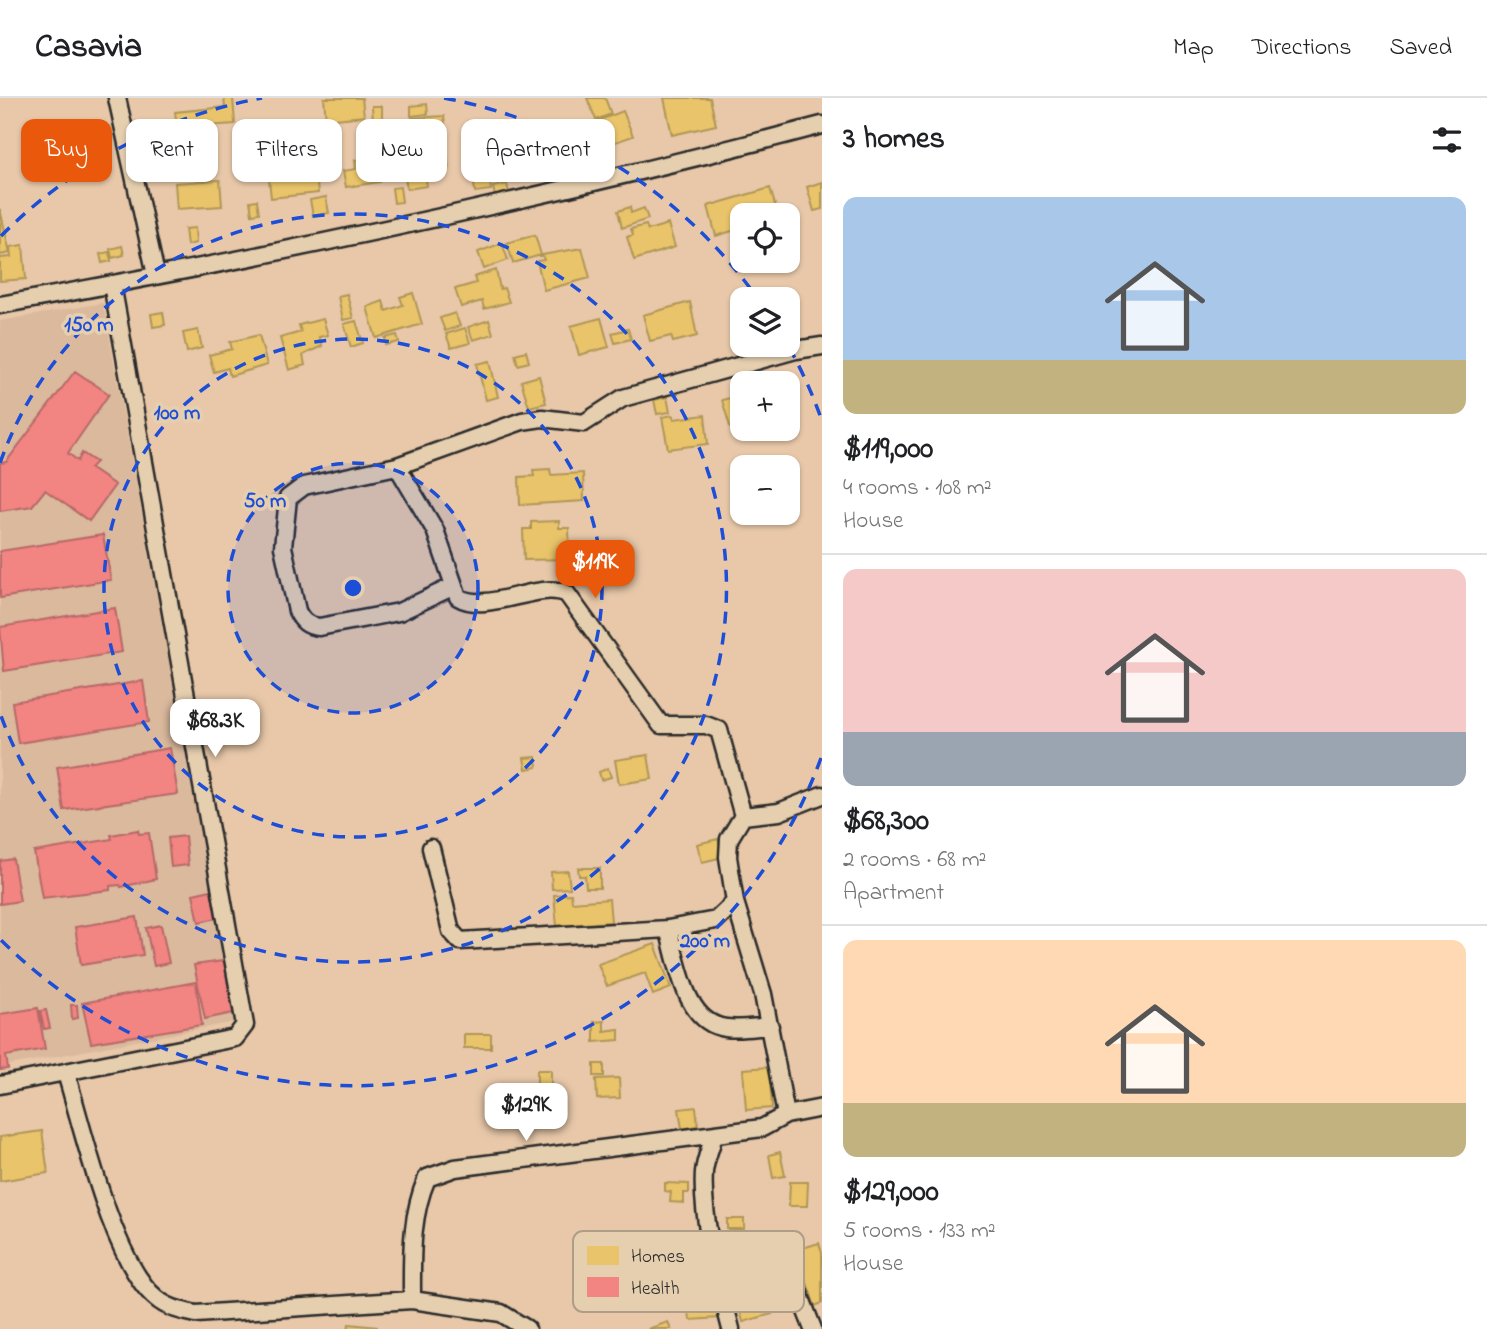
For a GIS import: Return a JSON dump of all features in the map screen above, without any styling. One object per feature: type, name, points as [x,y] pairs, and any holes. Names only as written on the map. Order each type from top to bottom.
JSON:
[{"type":"street","points":[[117,98],[156,275]]},
{"type":"street","points":[[0,304],[399,228],[638,174],[822,125]]},
{"type":"street","points":[[0,1085],[235,1038],[242,1033],[245,1018],[111,284]]},
{"type":"street","points":[[452,587],[399,612],[310,626],[297,611],[283,547],[288,498],[304,486],[397,466],[522,421],[542,418],[584,422],[623,398],[822,346]]},
{"type":"street","points":[[397,466],[435,530],[457,597],[474,603],[554,591],[567,594],[661,725],[706,725],[719,730],[743,816],[729,839],[728,857],[736,902],[770,1026],[786,1115]]},
{"type":"street","points":[[743,816],[779,812],[822,795]]},
{"type":"street","points":[[431,848],[451,931],[460,941],[668,929],[716,920],[736,902]]},
{"type":"street","points":[[668,929],[693,1007],[703,1020],[725,1028],[770,1026]]},
{"type":"street","points":[[66,1073],[121,1251],[155,1298],[176,1309],[196,1314],[412,1300],[501,1313],[527,1329]]},
{"type":"street","points":[[412,1300],[416,1202],[427,1178],[455,1168],[762,1128],[786,1115],[822,1108]]},
{"type":"street","points":[[711,1231],[704,1171],[714,1135]]},
{"type":"street","points":[[804,1306],[813,1329]]},
{"type":"shaded area","points":[[103,303],[235,1022],[0,1067],[0,321]]},
{"type":"building: Homes","points":[[224,98],[233,98],[235,119],[232,119],[232,124],[218,125],[218,119],[176,119],[175,112],[225,107]]},
{"type":"building: Homes","points":[[324,98],[362,98],[364,116],[326,119]]},
{"type":"building: Homes","points":[[587,98],[605,98],[611,114],[596,119]]},
{"type":"building: Homes","points":[[664,98],[710,98],[716,125],[672,135]]},
{"type":"building: Homes","points":[[427,104],[428,114],[411,116],[411,106]]},
{"type":"building: Homes","points":[[372,106],[382,106],[382,119],[373,119]]},
{"type":"building: Homes","points":[[623,111],[633,136],[615,142],[615,119],[603,119]]},
{"type":"building: Homes","points":[[444,116],[444,119],[412,119]]},
{"type":"building: Homes","points":[[356,169],[356,182],[380,182],[346,187],[343,171]]},
{"type":"building: Homes","points":[[218,180],[222,206],[177,209],[175,183]]},
{"type":"building: Homes","points":[[269,182],[317,182],[318,193],[271,198]]},
{"type":"building: Homes","points":[[406,182],[426,182],[427,186],[407,189]]},
{"type":"building: Homes","points":[[474,182],[490,182],[491,190],[475,192]]},
{"type":"building: Homes","points":[[822,182],[822,209],[814,211],[807,187]]},
{"type":"building: Homes","points":[[507,184],[510,197],[496,201],[493,187]]},
{"type":"building: Homes","points":[[400,187],[402,202],[394,203],[392,188]]},
{"type":"building: Homes","points":[[770,188],[774,203],[730,203],[730,232],[716,236],[708,206]]},
{"type":"building: Homes","points":[[326,197],[329,213],[313,216],[310,200]]},
{"type":"building: Homes","points":[[257,200],[259,213],[252,214],[250,201]]},
{"type":"building: Homes","points":[[630,207],[631,213],[644,208],[648,219],[622,228],[618,211]]},
{"type":"building: Homes","points":[[0,209],[10,253],[0,255]]},
{"type":"building: Homes","points":[[668,224],[675,247],[634,260],[627,237],[633,235],[631,229],[646,225],[648,230]]},
{"type":"building: Homes","points":[[195,228],[196,243],[187,245],[185,229]]},
{"type":"building: Homes","points":[[535,235],[541,255],[513,263],[507,243]]},
{"type":"building: Homes","points":[[502,243],[508,260],[484,269],[478,252]]},
{"type":"building: Homes","points":[[23,245],[26,279],[0,281],[0,258],[11,257],[10,247]]},
{"type":"building: Homes","points":[[122,246],[124,255],[112,258],[110,249]]},
{"type":"building: Homes","points":[[582,248],[590,278],[544,290],[537,261],[544,260],[542,255]]},
{"type":"building: Homes","points":[[109,252],[111,261],[102,263],[100,254]]},
{"type":"building: Homes","points":[[496,270],[500,289],[504,288],[509,302],[484,309],[482,301],[461,307],[455,289],[476,283],[474,277]]},
{"type":"building: Homes","points":[[413,293],[422,324],[376,338],[367,307],[383,301],[386,311],[403,305],[400,297]]},
{"type":"building: Homes","points":[[347,294],[353,318],[343,320],[338,296]]},
{"type":"building: Homes","points":[[690,302],[697,336],[673,342],[671,336],[650,341],[643,315]]},
{"type":"building: Homes","points":[[163,312],[165,325],[153,327],[151,314]]},
{"type":"building: Homes","points":[[455,313],[460,326],[445,331],[440,318]]},
{"type":"building: Homes","points":[[601,318],[609,347],[579,355],[571,326]]},
{"type":"building: Homes","points":[[323,319],[328,335],[319,337],[322,346],[303,355],[305,365],[289,370],[280,338],[301,332],[299,325]]},
{"type":"building: Homes","points":[[489,320],[493,334],[473,340],[468,327]]},
{"type":"building: Homes","points":[[356,321],[363,343],[351,347],[344,324]]},
{"type":"building: Homes","points":[[465,328],[470,343],[451,348],[446,334]]},
{"type":"building: Homes","points":[[628,329],[631,339],[615,343],[612,333]]},
{"type":"building: Homes","points":[[198,330],[202,348],[187,352],[183,333]]},
{"type":"building: Homes","points":[[259,335],[267,365],[230,376],[228,368],[214,372],[209,355],[232,349],[230,342]]},
{"type":"building: Homes","points":[[397,335],[399,342],[386,345],[385,338]]},
{"type":"building: Homes","points":[[526,351],[529,362],[518,365],[515,354]]},
{"type":"building: Homes","points":[[490,361],[498,397],[486,400],[477,364]]},
{"type":"building: Homes","points":[[539,376],[546,403],[529,407],[521,381]]},
{"type":"building: Homes","points":[[667,397],[670,412],[657,414],[654,400]]},
{"type":"building: Homes","points":[[730,398],[730,426],[722,400]]},
{"type":"building: Homes","points":[[673,415],[674,419],[705,415],[708,444],[668,449],[662,417]]},
{"type":"building: Homes","points":[[550,469],[551,475],[583,473],[584,501],[520,505],[519,477],[534,476],[533,470]]},
{"type":"building: Homes","points":[[559,521],[559,528],[569,528],[570,559],[524,560],[523,529],[531,529],[531,522]]},
{"type":"building: Homes","points":[[648,755],[652,779],[619,784],[615,760]]},
{"type":"building: Homes","points":[[536,757],[537,767],[526,769],[524,758]]},
{"type":"building: Homes","points":[[608,768],[611,777],[601,780],[599,772]]},
{"type":"building: Homes","points":[[718,839],[723,857],[702,862],[697,844]]},
{"type":"building: Homes","points":[[578,868],[600,868],[600,888],[586,888],[585,876],[579,876]]},
{"type":"building: Homes","points":[[568,871],[570,888],[552,889],[551,872]]},
{"type":"building: Homes","points":[[571,894],[572,902],[609,899],[611,922],[557,926],[554,895]]},
{"type":"building: Homes","points":[[655,944],[671,988],[653,995],[645,973],[607,986],[598,964]]},
{"type":"building: Homes","points":[[604,1021],[604,1031],[619,1029],[619,1040],[594,1042],[594,1022]]},
{"type":"building: Homes","points":[[464,1034],[491,1034],[491,1048],[464,1048]]},
{"type":"building: Homes","points":[[594,1064],[604,1064],[604,1076],[594,1076]]},
{"type":"building: Homes","points":[[769,1067],[772,1108],[746,1110],[743,1069]]},
{"type":"building: Homes","points":[[537,1070],[551,1070],[551,1089],[537,1089]]},
{"type":"building: Homes","points":[[619,1078],[620,1098],[597,1099],[596,1079]]},
{"type":"building: Homes","points":[[696,1107],[698,1126],[682,1129],[679,1109]]},
{"type":"building: Homes","points":[[42,1131],[48,1173],[0,1181],[0,1137]]},
{"type":"building: Homes","points":[[780,1152],[785,1176],[773,1178],[769,1155]]},
{"type":"building: Homes","points":[[790,1182],[808,1182],[807,1206],[789,1206]]},
{"type":"building: Homes","points":[[665,1183],[689,1184],[689,1193],[684,1193],[684,1203],[670,1202],[671,1192],[665,1191]]},
{"type":"building: Homes","points":[[727,1219],[744,1219],[744,1229],[727,1229]]},
{"type":"building: Homes","points":[[819,1243],[822,1253],[822,1303],[815,1306],[804,1274],[804,1248]]},
{"type":"building: Homes","points":[[689,1312],[720,1312],[720,1318],[690,1320]]},
{"type":"building: Homes","points":[[740,1312],[771,1312],[772,1314],[743,1322]]},
{"type":"building: Homes","points":[[668,1322],[671,1329],[648,1329]]},
{"type":"building: Homes","points":[[349,1324],[377,1327],[377,1329],[348,1329]]},
{"type":"building: Health","points":[[75,371],[109,394],[68,453],[78,461],[82,453],[96,462],[90,468],[115,485],[89,521],[45,490],[32,506],[0,511],[0,463],[6,462]]},
{"type":"building: Health","points":[[103,535],[111,580],[0,598],[0,551]]},
{"type":"building: Health","points":[[115,608],[122,652],[4,671],[0,627]]},
{"type":"building: Health","points":[[143,681],[149,722],[18,743],[12,702]]},
{"type":"building: Health","points":[[170,748],[178,794],[64,810],[57,767]]},
{"type":"building: Health","points":[[138,830],[139,834],[149,833],[156,879],[121,887],[110,886],[110,890],[42,898],[34,852],[112,839],[111,835]]},
{"type":"building: Health","points":[[185,836],[188,865],[171,867],[168,838]]},
{"type":"building: Health","points":[[13,859],[20,901],[0,904],[0,861]]},
{"type":"building: Health","points":[[211,890],[217,918],[199,922],[193,894]]},
{"type":"building: Health","points":[[137,917],[143,955],[81,965],[75,927]]},
{"type":"building: Health","points":[[161,925],[169,963],[154,966],[146,928]]},
{"type":"building: Health","points":[[230,960],[238,1012],[205,1019],[194,965]]},
{"type":"building: Health","points":[[196,982],[202,1025],[91,1043],[82,1003]]},
{"type":"building: Health","points":[[71,1005],[77,1005],[78,1018],[72,1019]]},
{"type":"building: Health","points":[[38,1008],[45,1049],[6,1056],[8,1069],[0,1070],[0,1014]]},
{"type":"building: Health","points":[[46,1010],[50,1028],[44,1029],[40,1011]]}]
